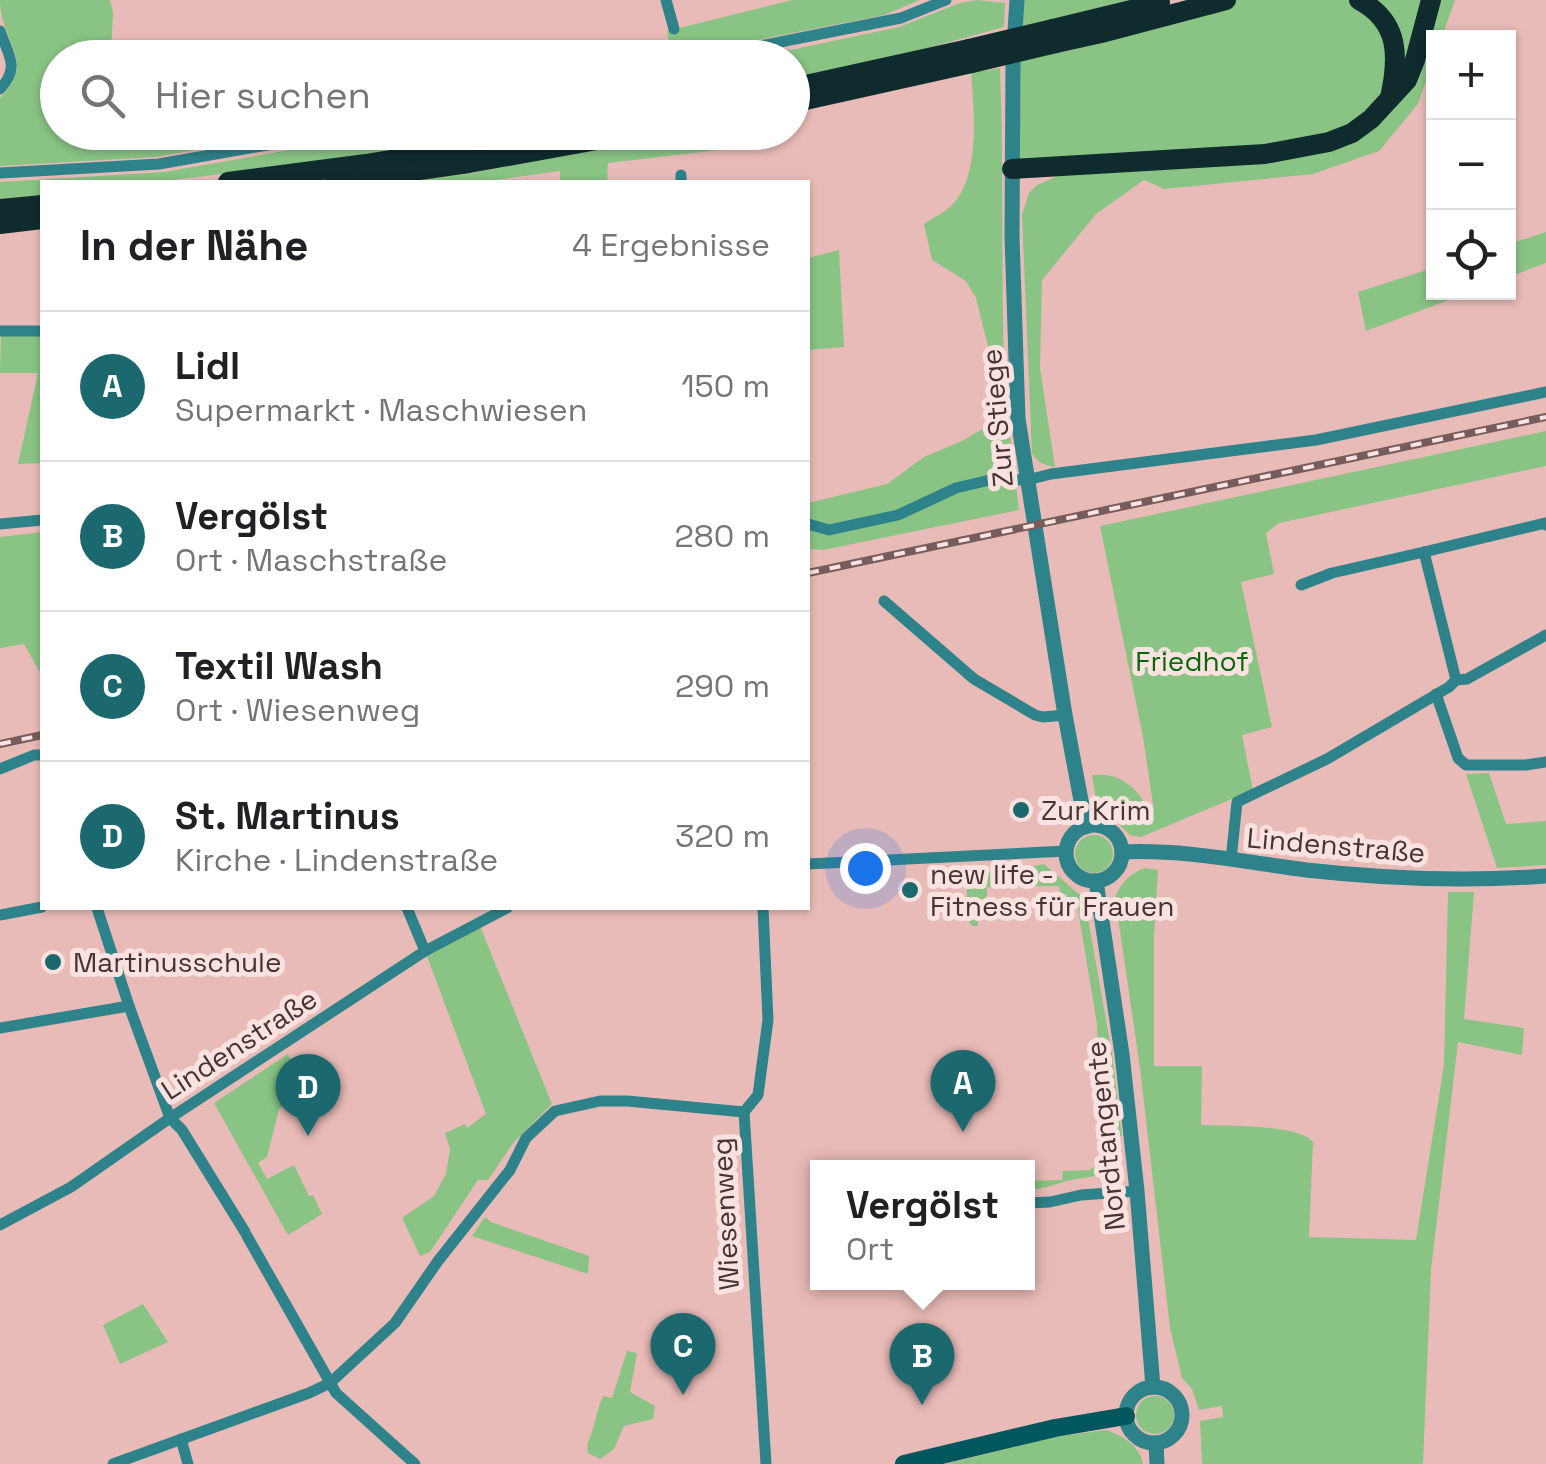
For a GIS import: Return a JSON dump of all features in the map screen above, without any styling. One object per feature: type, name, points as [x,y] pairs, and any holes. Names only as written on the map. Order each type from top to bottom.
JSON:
[{"type":"highway","points":[[1054,36],[1172,0]]},
{"type":"highway","points":[[810,98],[1054,36],[1226,0]]},
{"type":"highway","points":[[1359,0],[1372,7],[1393,37],[1396,56],[1390,100]]},
{"type":"highway","points":[[1012,169],[1265,154],[1329,142],[1352,133],[1371,120],[1407,80],[1431,0]]},
{"type":"highway","points":[[810,85],[970,56]]},
{"type":"highway","points":[[242,180],[450,150]]},
{"type":"highway","points":[[348,180],[541,150]]},
{"type":"highway","points":[[0,210],[40,205]]},
{"type":"highway","points":[[0,224],[40,220]]},
{"type":"main road","points":[[904,1464],[1055,1428],[1126,1416]]},
{"type":"street","points":[[666,0],[674,28]]},
{"type":"street","points":[[790,40],[901,18],[946,0]]},
{"type":"street","name":"Zur Stiege","points":[[1017,0],[1012,169],[1018,418],[1086,827]]},
{"type":"street","points":[[0,32],[12,66],[10,78],[0,90]]},
{"type":"street","points":[[0,173],[159,164],[239,150]]},
{"type":"street","points":[[0,331],[40,331]]},
{"type":"street","points":[[810,525],[829,530],[898,516],[956,488],[994,479],[1027,480],[1316,440],[1546,392]]},
{"type":"street","points":[[0,524],[40,520]]},
{"type":"street","points":[[1300,586],[1332,573],[1546,525]]},
{"type":"street","points":[[1424,552],[1456,680]]},
{"type":"street","points":[[884,601],[974,679],[1036,715],[1065,715]]},
{"type":"street","points":[[1231,860],[1237,802],[1327,759],[1456,680],[1467,679],[1546,635]]},
{"type":"street","points":[[1436,694],[1458,758],[1466,765],[1546,762]]},
{"type":"street","points":[[0,769],[40,755]]},
{"type":"street","points":[[1086,827],[1111,831],[1117,837],[1122,852],[1117,869],[1104,880],[1088,881],[1074,873],[1067,859],[1072,836],[1086,827]]},
{"type":"street","points":[[810,864],[1066,851]]},
{"type":"street","name":"Lindenstraße","points":[[1122,852],[1162,851],[1416,880],[1546,876]]},
{"type":"street","name":"Nordtangente","points":[[1096,881],[1122,1054],[1153,1386]]},
{"type":"street","points":[[0,914],[40,907]]},
{"type":"street","points":[[98,910],[170,1118],[182,1130],[246,1234],[336,1393],[415,1464]]},
{"type":"street","points":[[408,910],[425,952]]},
{"type":"street","name":"Lindenstraße","points":[[0,1225],[71,1187],[425,952],[502,910]]},
{"type":"street","name":"Wiesenweg","points":[[763,910],[768,1020],[758,1095],[744,1112],[766,1464]]},
{"type":"street","points":[[0,1028],[129,1006]]},
{"type":"street","points":[[113,1464],[330,1383],[395,1324],[438,1261],[510,1170],[526,1138],[555,1111],[613,1101],[744,1112]]},
{"type":"street","points":[[1035,1202],[1137,1192]]},
{"type":"street","points":[[1153,1386],[1174,1394],[1182,1415],[1172,1437],[1147,1442],[1132,1432],[1126,1416],[1137,1392],[1153,1386]]},
{"type":"street","points":[[180,1439],[188,1464]]},
{"type":"street","points":[[1156,1442],[1156,1464]]},
{"type":"green space","points":[[0,0],[110,0],[112,40],[40,40],[40,150],[196,150],[156,157],[0,166],[0,98],[11,85],[17,62]]},
{"type":"green space","points":[[792,0],[920,0],[884,15],[757,40],[668,40],[667,31]]},
{"type":"green space","points":[[1017,0],[1172,0],[1014,38]]},
{"type":"green space","points":[[1226,0],[1359,0],[1386,23],[1390,100],[1329,142],[1012,169],[1013,53]]},
{"type":"green space","points":[[1373,0],[1421,0],[1405,62]]},
{"type":"green space","points":[[1440,0],[1455,0],[1444,30],[1426,30],[1426,81],[1418,104],[1379,151],[1313,174],[1164,189],[1144,180],[1096,214],[1042,280],[1040,368],[1055,467],[1045,465],[1032,454],[1022,215],[1029,193],[1036,186],[1057,176],[1145,169],[1373,130]]},
{"type":"green space","points":[[960,3],[1005,3],[1004,27],[899,56],[810,74],[810,46],[899,27]]},
{"type":"green space","points":[[1000,68],[1004,363],[1019,510],[823,550],[810,549],[810,503],[887,484],[924,457],[989,425],[990,354],[976,298],[966,281],[932,260],[924,224],[951,206],[967,178],[973,143],[971,73]]},
{"type":"green space","points":[[290,150],[408,150],[172,180],[40,180],[40,195],[0,199],[0,182],[164,172]]},
{"type":"green space","points":[[596,150],[719,150],[608,163],[607,180],[560,180],[560,171],[496,180],[415,180]]},
{"type":"green space","points":[[1546,232],[1546,263],[1516,274],[1516,242]]},
{"type":"green space","points":[[839,250],[844,347],[810,350],[810,257]]},
{"type":"green space","points":[[1426,270],[1426,300],[1448,300],[1366,331],[1358,292]]},
{"type":"green space","points":[[1,336],[40,336],[40,463],[18,464],[38,373],[0,373]]},
{"type":"green space","name":"Friedhof","points":[[1546,431],[1546,466],[1279,523],[1266,533],[1274,574],[1241,582],[1272,727],[1242,735],[1253,790],[1141,837],[1130,835],[1117,822],[1103,816],[1097,806],[1092,775],[1109,775],[1129,784],[1148,812],[1154,811],[1100,526]]},
{"type":"green space","points":[[40,532],[40,672],[24,644],[0,648],[0,537]]},
{"type":"green space","points":[[1489,773],[1506,824],[1546,821],[1546,865],[1497,868],[1466,774]]},
{"type":"green space","points":[[1094,835],[1108,840],[1113,854],[1108,868],[1094,873],[1080,868],[1075,854],[1080,840]]},
{"type":"green space","points":[[1044,864],[1080,895],[1086,907],[1122,1136],[1116,1137],[1116,1160],[1110,1172],[1035,1189],[1035,1181],[1062,1180],[1063,1171],[1101,1167],[1097,1024],[1076,898],[1067,899],[1066,894],[1060,894],[1059,886],[987,887],[984,899],[977,900],[978,926],[969,922],[965,868],[1005,872]]},
{"type":"green space","points":[[1145,868],[1158,870],[1154,1066],[1202,1066],[1201,1125],[1278,1129],[1313,1142],[1309,1237],[1416,1240],[1444,1065],[1448,892],[1474,892],[1464,1019],[1524,1028],[1522,1055],[1458,1042],[1431,1270],[1423,1464],[1202,1464],[1200,1421],[1223,1417],[1222,1406],[1199,1410],[1192,1389],[1182,1378],[1170,1328],[1140,1068],[1115,897],[1127,879]]},
{"type":"green space","points":[[478,921],[552,1104],[513,1143],[488,1180],[478,1180],[430,1252],[420,1256],[402,1218],[434,1196],[446,1174],[450,1149],[445,1133],[465,1124],[467,1128],[486,1114],[425,951]]},
{"type":"green space","points":[[288,1054],[308,1093],[279,1109],[267,1157],[258,1163],[267,1179],[294,1165],[322,1214],[288,1235],[214,1103]]},
{"type":"green space","points":[[485,1217],[589,1256],[588,1274],[472,1236]]},
{"type":"green space","points":[[143,1304],[168,1342],[120,1364],[103,1325]]},
{"type":"green space","points":[[627,1351],[637,1353],[630,1392],[655,1406],[653,1419],[624,1426],[614,1449],[600,1459],[588,1453],[588,1443],[603,1396],[612,1398]]},
{"type":"green space","points":[[1155,1396],[1168,1402],[1174,1415],[1168,1428],[1155,1434],[1142,1428],[1136,1415],[1142,1402]]},
{"type":"green space","points":[[1106,1430],[1129,1442],[1143,1464],[946,1464],[1054,1437]]},
{"type":"railway","points":[[810,573],[1546,417]]},
{"type":"railway","points":[[0,744],[40,735]]},
{"type":"place","name":"Zur Krim","points":[[1021,810]]},
{"type":"place","name":"new life - Fitness für Frauen","points":[[910,890]]},
{"type":"place","name":"Martinusschule","points":[[53,962]]},
{"type":"place","name":"Lidl","points":[[963,1132]]},
{"type":"place","name":"St. Martinus","points":[[308,1136]]},
{"type":"place","name":"Textil Wash","points":[[683,1395]]},
{"type":"place","name":"Vergölst","points":[[922,1405]]}]
